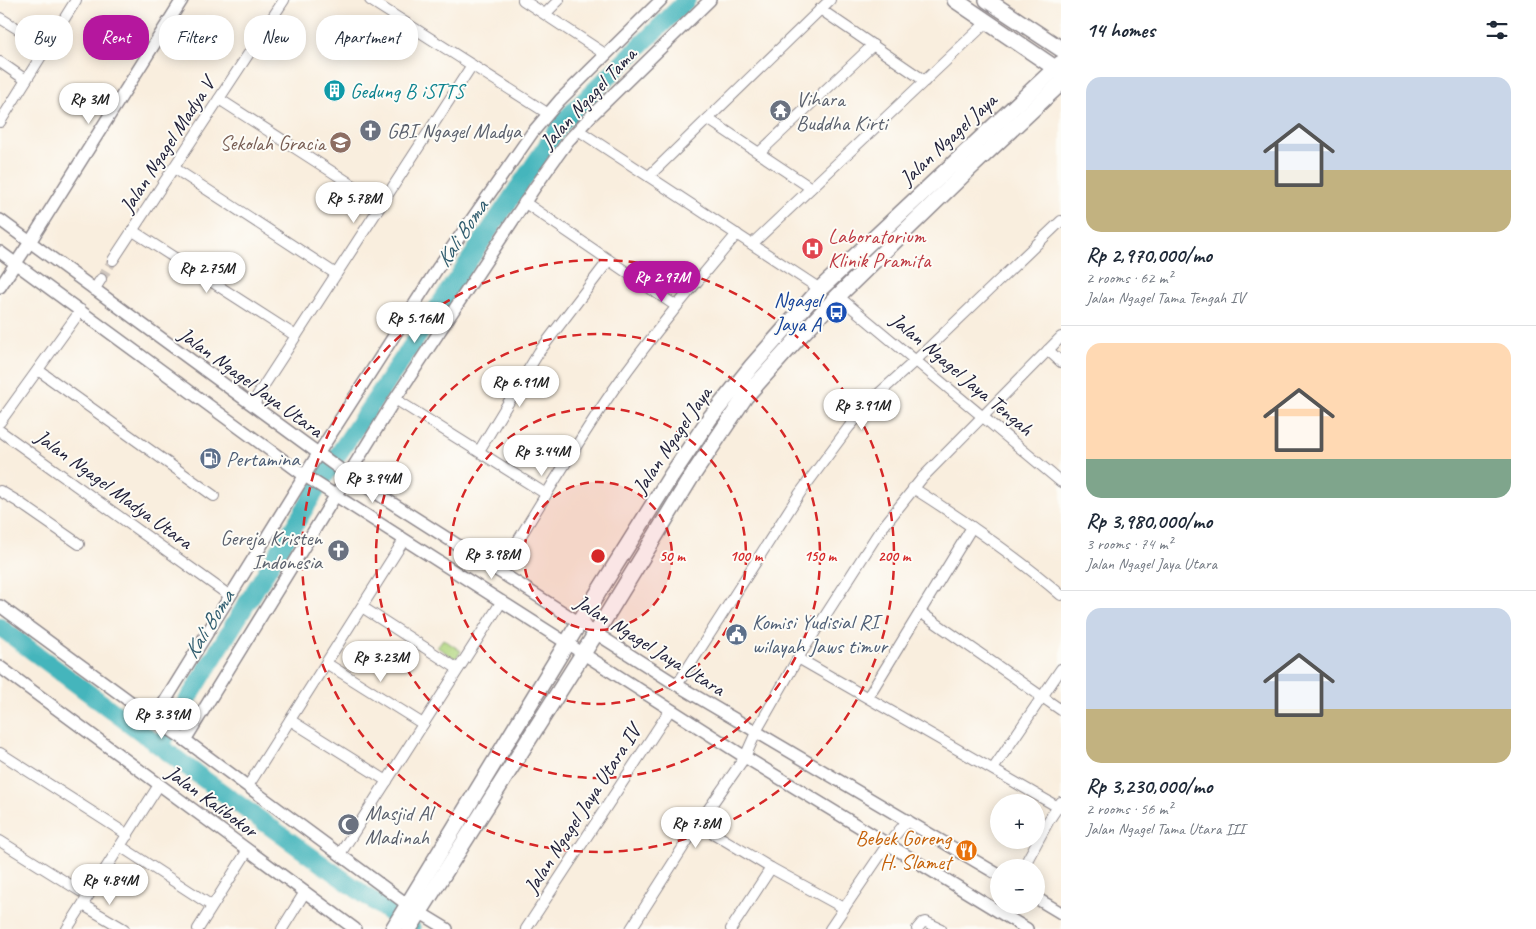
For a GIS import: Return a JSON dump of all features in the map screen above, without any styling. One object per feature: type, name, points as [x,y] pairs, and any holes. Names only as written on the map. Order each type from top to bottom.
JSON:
[{"type":"main road","points":[[955,0],[1060,72]]},
{"type":"main road","points":[[987,0],[1061,49]]},
{"type":"main road","name":"Jalan Ngagel Jaya","points":[[411,914],[566,643],[670,476],[738,383],[820,289],[956,160],[1060,72]]},
{"type":"main road","name":"Jalan Ngagel Jaya","points":[[411,914],[596,633],[714,442],[745,398],[838,296],[969,169],[1060,72]]},
{"type":"main road","points":[[701,432],[714,442]]},
{"type":"main road","points":[[393,929],[411,914]]},
{"type":"street","points":[[0,287],[182,0]]},
{"type":"street","name":"Jalan Ngagel Madya V","points":[[113,260],[284,0]]},
{"type":"street","points":[[370,0],[548,113]]},
{"type":"street","points":[[524,0],[605,54]]},
{"type":"street","points":[[545,14],[559,0]]},
{"type":"street","name":"Jalan Ngagel Tama","points":[[156,720],[230,596],[437,269],[532,133],[548,113],[605,54],[661,0]]},
{"type":"street","name":"Jalan Ngagel Tama","points":[[183,738],[344,473],[395,399],[524,202],[578,130],[710,0]]},
{"type":"street","points":[[649,176],[830,0]]},
{"type":"street","points":[[64,15],[71,2]]},
{"type":"street","points":[[820,9],[925,81]]},
{"type":"street","points":[[0,18],[15,27]]},
{"type":"street","points":[[752,244],[987,22]]},
{"type":"street","points":[[759,153],[873,45]]},
{"type":"street","points":[[0,122],[39,60]]},
{"type":"street","points":[[0,62],[26,80]]},
{"type":"street","points":[[255,406],[257,396],[472,65]]},
{"type":"street","points":[[219,99],[382,204]]},
{"type":"street","points":[[708,119],[811,188]]},
{"type":"street","points":[[578,130],[820,289]]},
{"type":"street","points":[[174,168],[336,274]]},
{"type":"street","points":[[524,202],[676,306]]},
{"type":"street","name":"Jalan Ngagel Jaya Utara","points":[[0,220],[344,473],[677,685],[990,870]]},
{"type":"street","points":[[677,685],[798,497],[849,427],[875,397],[1061,221]]},
{"type":"street","points":[[133,231],[296,336]]},
{"type":"street","points":[[499,572],[546,494],[611,394],[676,306],[736,234]]},
{"type":"street","name":"Jalan Ngagel Jaya Utara","points":[[0,252],[307,477],[744,757],[1027,929]]},
{"type":"street","points":[[480,451],[542,348],[609,260]]},
{"type":"street","points":[[94,290],[101,279]]},
{"type":"street","name":"Jalan Ngagel Jaya Tengah","points":[[838,296],[1061,482]]},
{"type":"street","points":[[0,422],[81,310]]},
{"type":"street","points":[[631,929],[698,824],[744,757],[798,658],[870,544],[913,488],[982,415],[1061,337]]},
{"type":"street","points":[[1048,350],[1061,362]]},
{"type":"street","points":[[38,370],[214,496]]},
{"type":"street","points":[[395,399],[546,494]]},
{"type":"street","name":"Jalan Ngagel Madya Utara","points":[[0,431],[230,596]]},
{"type":"street","points":[[913,488],[1019,560],[1061,595]]},
{"type":"street","points":[[0,491],[79,544]]},
{"type":"street","points":[[868,697],[972,527]]},
{"type":"street","points":[[251,781],[404,540]]},
{"type":"street","points":[[340,854],[502,602]]},
{"type":"street","points":[[0,606],[156,720],[251,781],[411,914],[447,929]]},
{"type":"street","points":[[362,607],[458,669]]},
{"type":"street","points":[[920,612],[1061,710]]},
{"type":"street","points":[[798,658],[993,770],[1059,805],[1027,859]]},
{"type":"street","points":[[326,663],[423,724]]},
{"type":"street","name":"Jalan Kalibokor","points":[[0,667],[355,929]]},
{"type":"street","points":[[993,770],[1061,669]]},
{"type":"street","name":"Jalan Ngagel Jaya Utara IV","points":[[526,929],[670,710]]},
{"type":"street","points":[[290,720],[386,781]]},
{"type":"street","points":[[0,753],[128,835]]},
{"type":"street","points":[[67,929],[159,785]]},
{"type":"street","points":[[830,929],[887,845],[908,820]]},
{"type":"street","points":[[698,824],[771,868],[844,908]]},
{"type":"street","points":[[0,841],[86,900],[124,929]]},
{"type":"street","points":[[120,846],[212,906]]},
{"type":"street","points":[[198,929],[248,850]]},
{"type":"street","points":[[731,929],[771,868]]},
{"type":"street","points":[[282,929],[305,892]]},
{"type":"street","points":[[1045,903],[1061,913]]},
{"type":"street","points":[[918,929],[922,923],[926,922],[941,929]]},
{"type":"green space","points":[[443,639],[461,651],[456,659],[437,647]]},
{"type":"waterway","name":"Kali Boma","points":[[160,745],[339,453],[564,120],[687,0]]},
{"type":"waterway","points":[[0,627],[205,780],[412,929]]},
{"type":"tunnel","points":[[101,279],[113,260]]},
{"type":"place","name":"Gedung B iSTTS","points":[[334,91]]},
{"type":"place","name":"Vihara Buddha Kirti","points":[[780,111]]},
{"type":"place","name":"GBI Ngagel Madya","points":[[371,131]]},
{"type":"place","name":"Sekolah Gracia","points":[[341,143]]},
{"type":"place","name":"Laboratorium Klinik Pramita","points":[[812,248]]},
{"type":"place","name":"Ngagel Jaya A","points":[[837,312]]},
{"type":"place","name":"Pertamina","points":[[210,459]]},
{"type":"place","name":"Gereja Kristen Indonesia","points":[[338,550]]},
{"type":"place","name":"Komisi Yudisial RI wilayah Jaws timur","points":[[736,634]]},
{"type":"place","name":"Masjid Al Madinah","points":[[349,825]]},
{"type":"place","name":"Bebek Goreng H. Slamet","points":[[967,850]]}]
